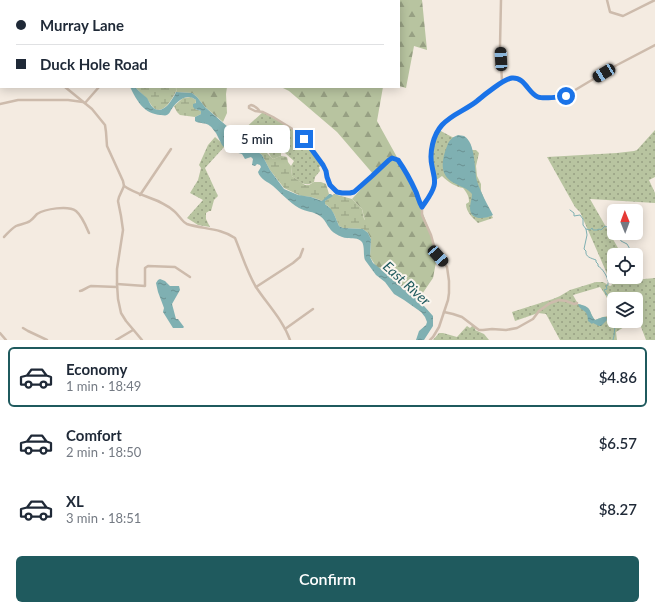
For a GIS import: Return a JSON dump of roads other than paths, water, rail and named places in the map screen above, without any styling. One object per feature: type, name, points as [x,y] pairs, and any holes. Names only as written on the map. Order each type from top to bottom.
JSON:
[{"type":"street","points":[[501,0],[500,46],[502,82]]},
{"type":"street","points":[[607,0],[610,12],[623,16],[655,0]]},
{"type":"street","points":[[422,207],[434,187],[435,181],[432,165],[432,152],[435,138],[440,127],[447,120],[510,78],[516,78],[523,82],[531,92],[538,97],[566,96],[617,65],[655,45]]},
{"type":"street","points":[[67,88],[98,116],[104,125],[107,146],[122,179],[124,186],[118,201],[123,230],[117,269],[119,305],[121,313],[142,340]]},
{"type":"street","points":[[84,102],[98,88]]},
{"type":"street","points":[[0,104],[18,100],[68,100],[84,102]]},
{"type":"street","points":[[260,112],[273,116],[299,133],[323,165],[330,185],[337,192],[354,192],[389,160],[395,158],[399,162],[410,179],[417,194],[422,207],[422,215],[431,236],[436,254],[445,264],[447,270],[449,285],[448,300],[438,327],[430,340]]},
{"type":"street","points":[[140,195],[171,149]]},
{"type":"street","points":[[124,186],[140,195],[160,202],[174,211],[185,224],[222,232],[235,238],[246,268],[256,287],[285,329],[290,340]]},
{"type":"street","points":[[4,237],[11,229],[30,221],[38,214],[50,209],[59,208],[74,210],[78,213],[89,233]]},
{"type":"street","points":[[256,287],[293,263],[300,257],[303,249]]},
{"type":"street","points":[[145,286],[145,268],[148,266],[175,267],[190,277]]},
{"type":"street","points":[[80,291],[91,286],[117,285],[145,286],[148,288]]},
{"type":"street","points":[[444,312],[462,317],[479,330],[506,330],[517,328],[533,319],[539,311],[550,302],[559,300],[574,304],[577,303]]},
{"type":"street","points":[[285,329],[313,309]]},
{"type":"street","points":[[23,328],[47,340]]},
{"type":"street","points":[[116,340],[133,330]]},
{"type":"street","points":[[0,333],[6,340]]},
{"type":"water","points":[[130,88],[136,88],[147,98],[152,107],[158,110],[165,108],[168,105],[176,92],[192,93],[245,145],[262,155],[270,170],[284,189],[298,195],[311,197],[322,201],[329,194],[331,194],[333,196],[325,201],[325,204],[331,209],[339,226],[343,228],[363,229],[368,233],[371,239],[370,257],[373,263],[410,293],[433,316],[433,326],[424,340],[416,340],[419,331],[426,325],[427,322],[425,317],[421,312],[394,294],[385,282],[376,275],[365,260],[362,242],[357,239],[343,237],[333,232],[320,216],[295,206],[262,178],[258,172],[261,167],[260,165],[252,165],[253,159],[251,157],[245,159],[242,154],[226,149],[211,127],[207,124],[195,121],[195,117],[201,114],[201,111],[193,107],[196,100],[188,97],[180,100],[167,115],[165,115],[150,112],[142,106]]},
{"type":"water","points":[[458,135],[464,136],[471,144],[477,181],[493,215],[478,218],[472,215],[470,208],[472,194],[467,189],[451,181],[444,174],[443,159],[446,149],[450,140]]},
{"type":"water","points":[[160,279],[165,281],[170,286],[179,286],[180,290],[172,304],[176,319],[178,319],[184,327],[183,328],[173,328],[163,312],[164,308],[156,283]]},
{"type":"water","points":[[578,304],[586,306],[590,310],[595,320],[606,317],[607,320],[601,326],[592,324],[588,321],[587,314]]},
{"type":"waterway","points":[[570,210],[574,213],[574,216],[580,215],[583,219],[583,225],[586,229],[587,235],[584,249],[587,256],[596,260],[598,266],[607,277]]},
{"type":"waterway","points":[[586,229],[590,230],[592,228],[593,230],[601,230],[605,226],[607,227]]},
{"type":"waterway","points":[[621,240],[627,244],[629,248]]},
{"type":"waterway","points":[[607,295],[604,290],[607,289],[606,286],[608,284]]},
{"type":"waterway","points":[[613,340],[615,328]]},
{"type":"water label","name":"East River","points":[[407,283]]}]
